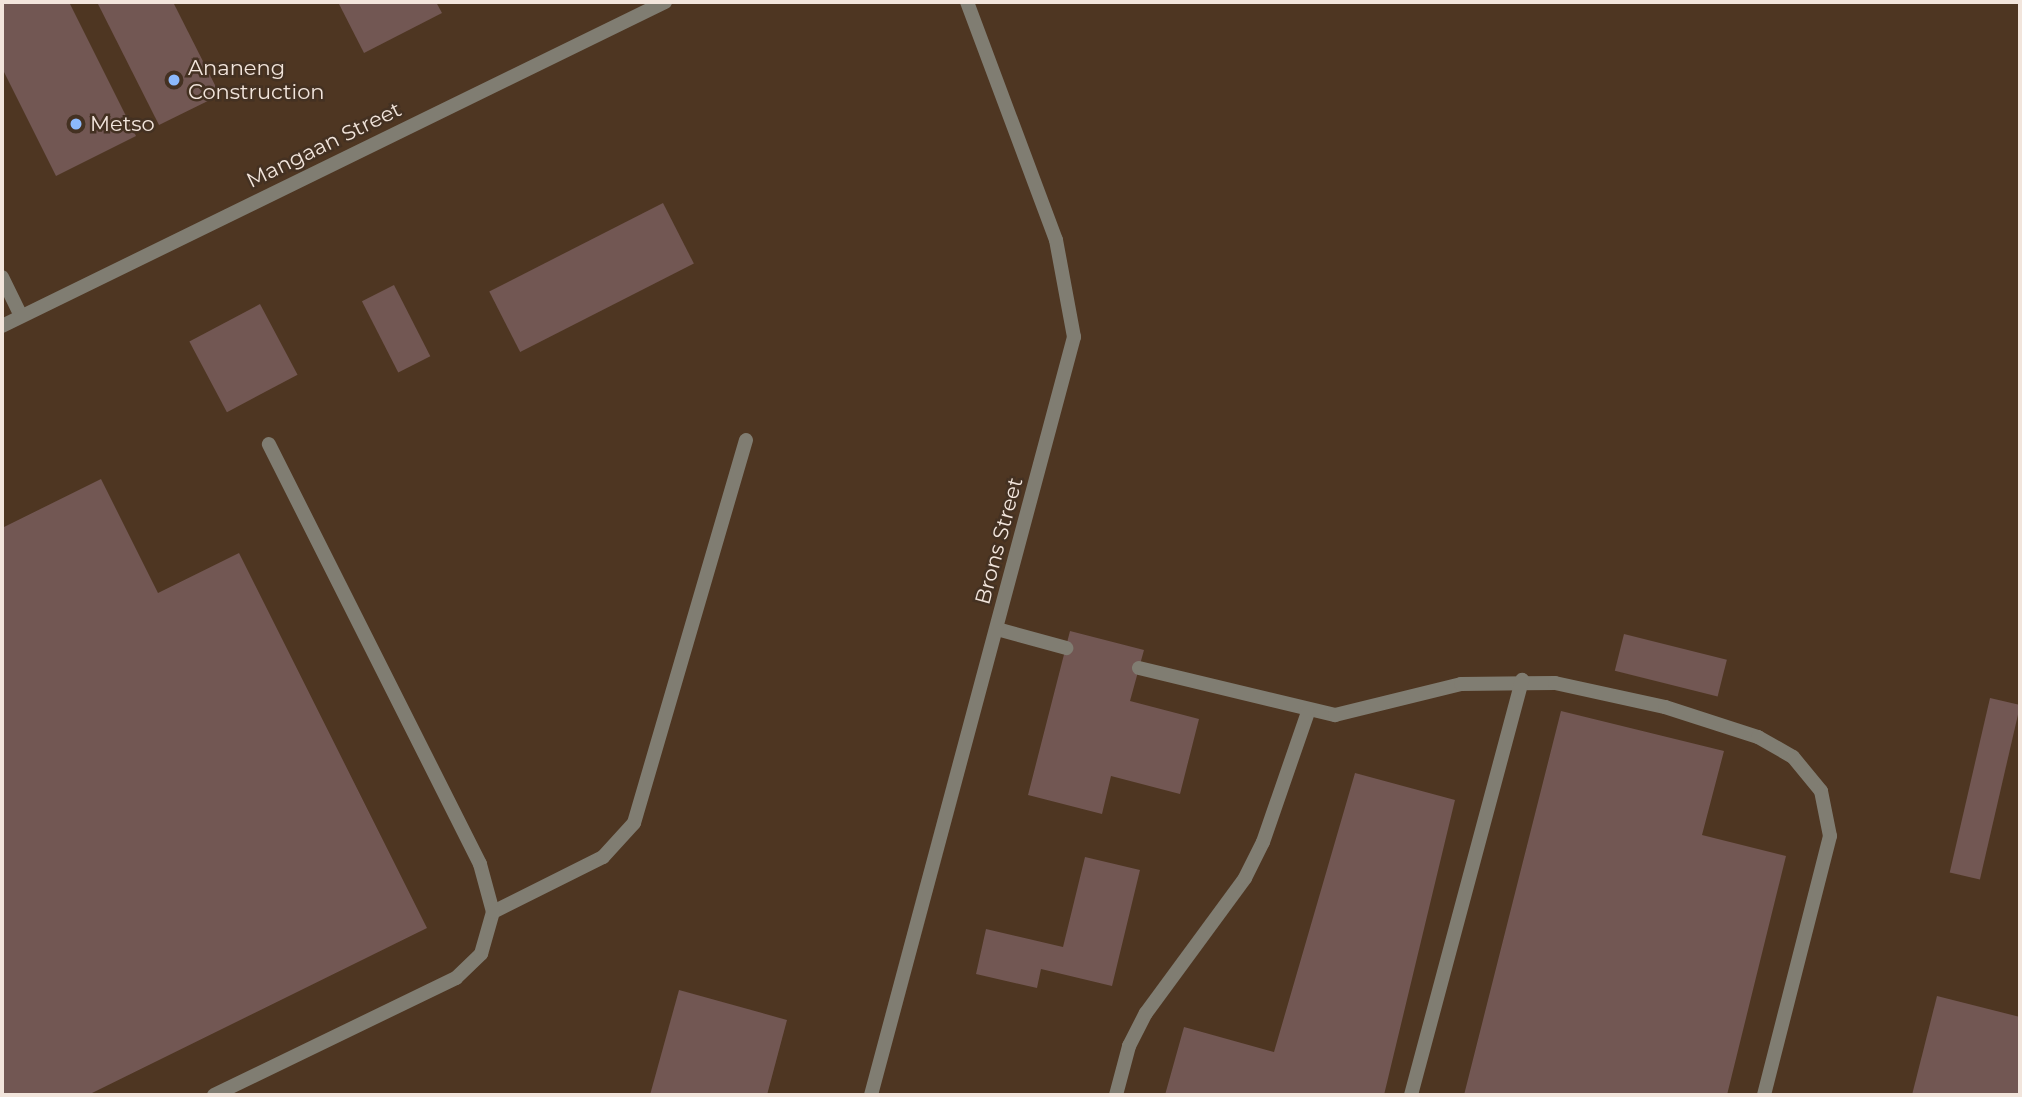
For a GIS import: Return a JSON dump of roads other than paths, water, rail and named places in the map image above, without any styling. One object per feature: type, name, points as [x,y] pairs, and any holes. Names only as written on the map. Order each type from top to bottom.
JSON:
[{"type":"street","name":"Mangaan Street","points":[[2,326],[665,2]]},
{"type":"street","name":"Brons Street","points":[[871,1095],[1074,337],[1056,240],[967,2]]},
{"type":"street","points":[[2,277],[20,316]]},
{"type":"street","points":[[493,912],[603,857],[634,823],[746,440]]},
{"type":"street","points":[[214,1095],[456,978],[481,954],[493,912],[480,864],[268,444]]},
{"type":"street","points":[[997,629],[1066,648]]},
{"type":"street","points":[[1139,668],[1308,712],[1357,713],[1461,684],[1522,680],[1665,707],[1758,737],[1793,757],[1821,792],[1830,835],[1764,1095]]},
{"type":"street","points":[[1411,1095],[1522,680]]},
{"type":"street","points":[[1116,1095],[1146,1013],[1257,854],[1283,799],[1308,712]]},
{"type":"place","name":"Ananeng Construction","points":[[174,80]]},
{"type":"place","name":"Metso","points":[[76,124]]}]
